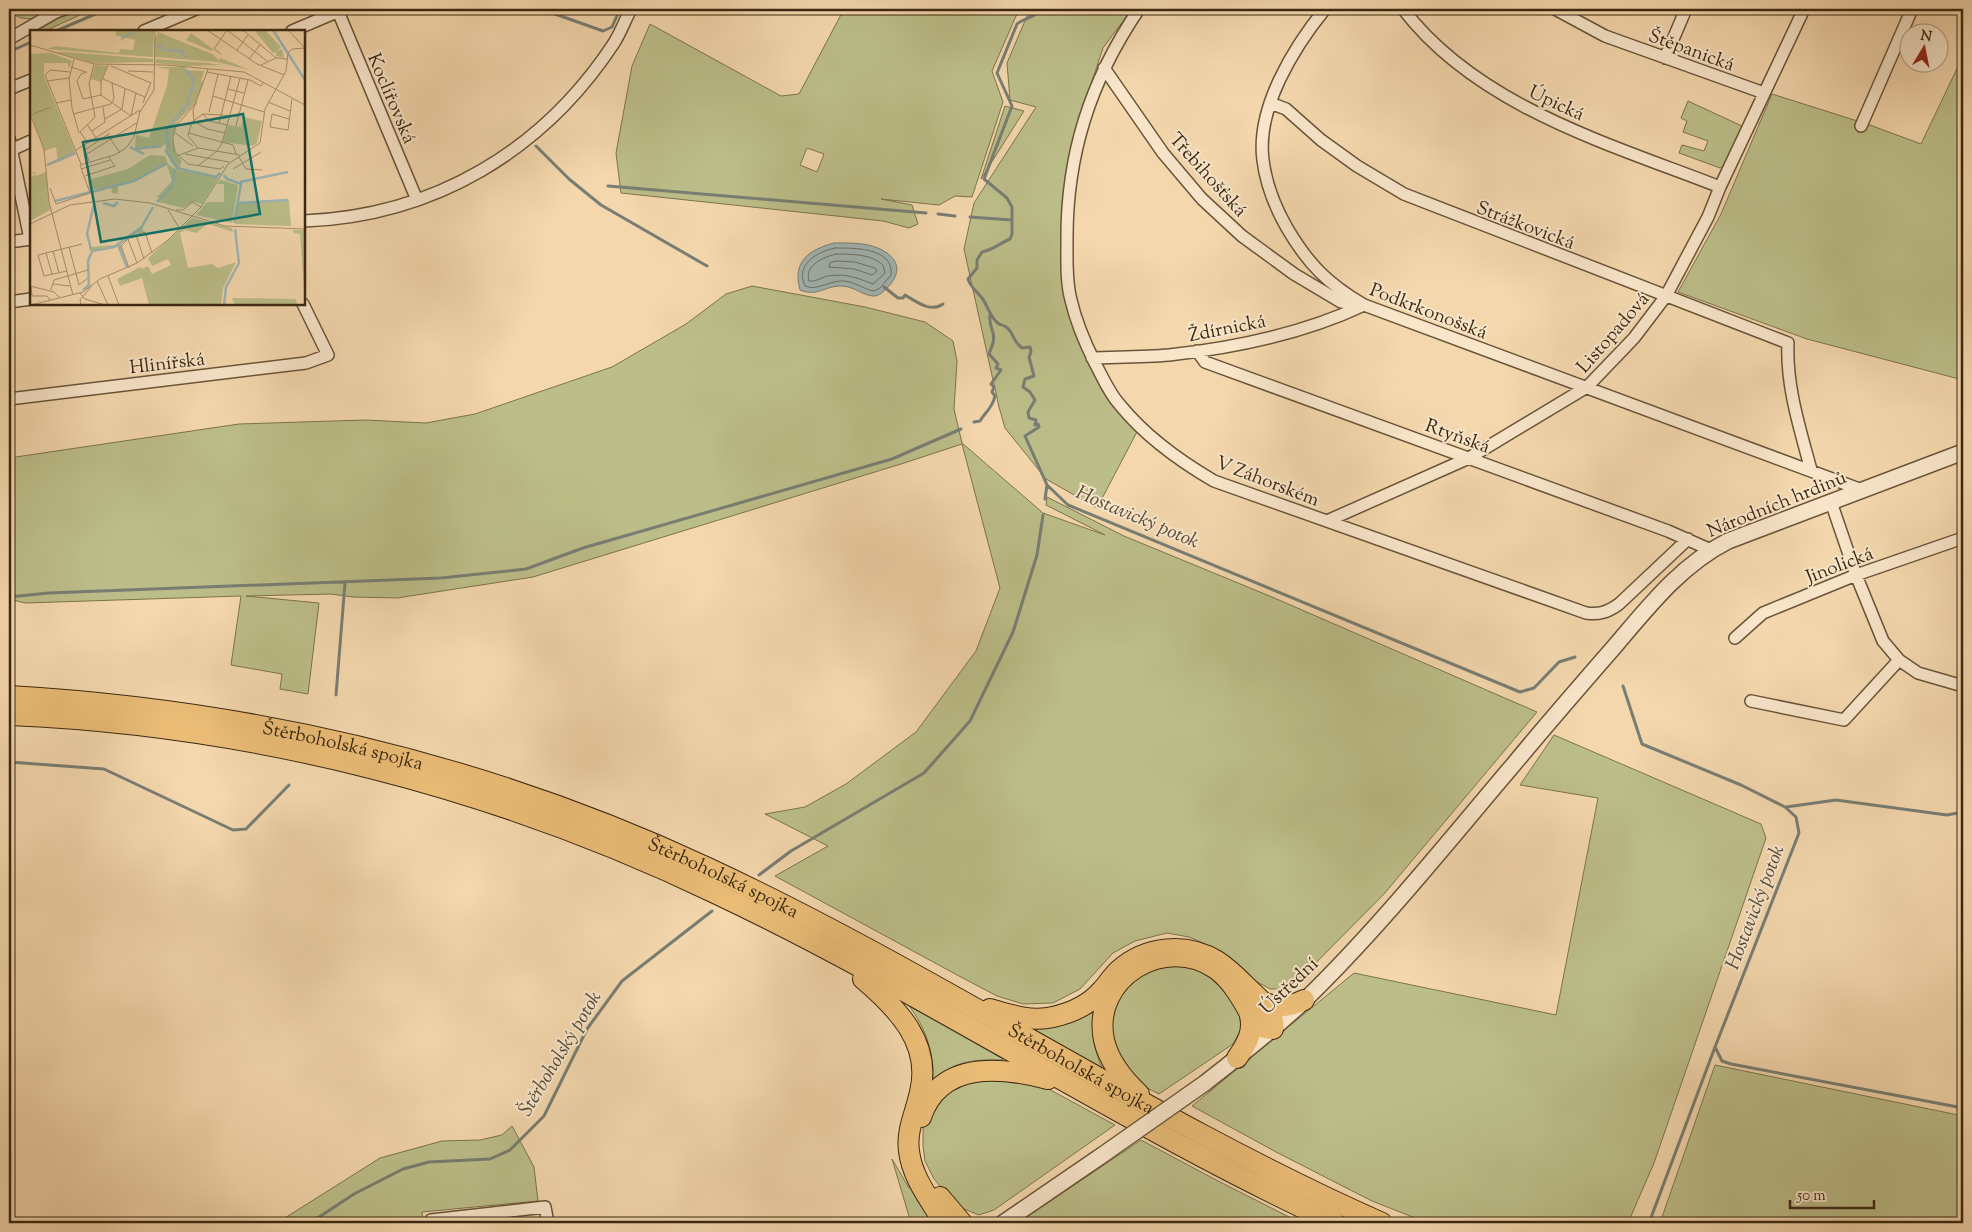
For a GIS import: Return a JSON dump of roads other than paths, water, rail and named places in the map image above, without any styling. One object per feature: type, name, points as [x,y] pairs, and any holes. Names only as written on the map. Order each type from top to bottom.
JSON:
[{"type":"highway","name":"Štěrboholská spojka","points":[[9,696],[109,703],[223,718],[371,748],[484,780],[600,822],[707,867],[839,934],[1179,1122],[1285,1178],[1382,1223]]},
{"type":"highway","name":"Štěrboholská spojka","points":[[9,715],[84,720],[199,734],[314,755],[428,784],[544,821],[621,851],[722,896],[831,952],[1205,1158],[1334,1223]]},
{"type":"highway","points":[[946,993],[1015,1016],[1029,1018],[1052,1017],[1073,1010],[1090,1001],[1102,991],[1119,969],[1134,959],[1150,952],[1171,948],[1191,950],[1217,961],[1232,973],[1255,1007],[1260,1027],[1273,1028]]},
{"type":"highway","points":[[831,952],[886,998],[906,1022],[915,1037],[922,1062],[922,1078],[921,1091],[910,1126],[909,1152],[918,1179],[944,1223]]},
{"type":"highway","points":[[1179,1122],[1150,1104],[1125,1080],[1111,1060],[1104,1040],[1103,1026],[1106,1007],[1114,988],[1126,974],[1143,963],[1166,956],[1187,958],[1207,964],[1223,975],[1255,1007]]},
{"type":"highway","points":[[1255,1007],[1268,1005],[1288,1007],[1304,1000]]},
{"type":"highway","points":[[1237,1058],[1250,1033],[1255,1007]]},
{"type":"highway","points":[[962,1223],[928,1180],[918,1158],[917,1136],[921,1115],[928,1102],[938,1090],[951,1080],[966,1073],[995,1070],[1036,1076],[1085,1092]]},
{"type":"street","points":[[146,30],[196,9]]},
{"type":"street","points":[[305,221],[342,219],[384,211],[461,182],[499,160],[536,132],[582,86],[615,41],[631,9]]},
{"type":"street","name":"V Záhorském","points":[[1139,9],[1120,37],[1104,68],[1082,126],[1075,153],[1067,215],[1067,263],[1070,298],[1092,358],[1119,405],[1142,429],[1165,450],[1214,481],[1586,613],[1597,615],[1619,604],[1688,540]]},
{"type":"street","name":"Podkrkonošská","points":[[1325,9],[1311,26],[1289,62],[1270,103],[1265,123],[1263,160],[1272,197],[1279,214],[1301,252],[1338,290],[1364,305],[1862,490]]},
{"type":"street","name":"Úpická","points":[[1404,9],[1427,36],[1455,60],[1514,101],[1581,132],[1720,187]]},
{"type":"street","name":"Štěpanická","points":[[1555,9],[1604,36],[1764,93]]},
{"type":"street","points":[[1665,58],[1686,9]]},
{"type":"street","name":"Listopadová","points":[[1327,521],[1470,458],[1587,388],[1634,338],[1666,296],[1708,216],[1804,9]]},
{"type":"street","points":[[1861,126],[1911,9]]},
{"type":"street","points":[[9,39],[58,10]]},
{"type":"street","points":[[294,30],[340,10]]},
{"type":"street","name":"Koclířovská","points":[[340,10],[417,200]]},
{"type":"street","name":"Třebihošťská","points":[[1104,68],[1163,153],[1202,199],[1242,236],[1294,274],[1341,302],[1364,305]]},
{"type":"street","points":[[9,89],[30,80]]},
{"type":"street","name":"Strážkovická","points":[[1270,103],[1286,108],[1321,140],[1357,166],[1404,194],[1788,343],[1787,358],[1793,400],[1811,470]]},
{"type":"street","points":[[9,138],[12,175],[30,236]]},
{"type":"street","points":[[11,150],[30,141]]},
{"type":"street","points":[[9,242],[30,239]]},
{"type":"street","points":[[9,302],[30,299]]},
{"type":"street","name":"Hlinířská","points":[[9,399],[306,363],[328,355],[303,305]]},
{"type":"street","name":"Ždírnická","points":[[1092,358],[1197,352],[1278,335],[1337,318],[1364,305]]},
{"type":"street","name":"Rtyňská","points":[[1197,352],[1205,362],[1668,530],[1710,550]]},
{"type":"street","name":"Národních hrdinů","points":[[1550,720],[1662,592],[1690,564],[1710,550],[1728,540],[1963,452]]},
{"type":"street","points":[[1830,502],[1856,575],[1883,642],[1898,660],[1918,673],[1963,686]]},
{"type":"street","name":"Jinolická","points":[[1734,638],[1763,613],[1856,575],[1962,540]]},
{"type":"street","points":[[1750,701],[1844,720],[1898,660]]},
{"type":"street","name":"Ústřední","points":[[1003,1223],[1205,1082],[1237,1058],[1304,1000],[1410,887],[1550,720]]},
{"type":"street","points":[[432,1223],[431,1220],[545,1206],[548,1223]]},
{"type":"water","points":[[834,243],[868,245],[887,253],[895,262],[897,270],[891,284],[876,296],[870,296],[841,286],[816,292],[800,290],[798,271],[805,258],[817,249]]},
{"type":"waterway","points":[[58,30],[107,9]]},
{"type":"waterway","points":[[541,9],[603,31],[612,27],[620,9]]},
{"type":"waterway","name":"Hostavický potok","points":[[1042,9],[1037,14],[1017,24],[997,73],[1012,106],[984,179],[1007,198],[1012,207],[1012,234],[1010,239],[990,250],[982,252],[977,260],[977,268],[968,279],[996,321],[1009,329],[1016,342],[1022,348],[1030,347],[1029,357],[1034,376],[1025,379],[1023,387],[1030,392],[1035,400],[1028,412],[1029,418],[1036,420],[1035,425],[1038,424],[1039,427],[1025,436],[1047,485],[1068,505],[1520,692],[1534,688],[1559,662],[1575,657]]},
{"type":"waterway","points":[[9,52],[30,42]]},
{"type":"waterway","points":[[536,146],[569,179],[601,205],[707,266]]},
{"type":"waterway","points":[[608,186],[926,213]]},
{"type":"waterway","points":[[938,214],[955,216]]},
{"type":"waterway","points":[[970,217],[1011,220]]},
{"type":"waterway","points":[[884,287],[898,298],[903,298],[905,295],[929,307],[943,304]]},
{"type":"waterway","points":[[974,422],[980,421],[992,404],[995,396],[992,392],[994,387],[991,384],[1001,370],[996,368],[998,364],[989,354],[994,338],[990,315]]},
{"type":"waterway","points":[[9,597],[49,593],[441,578],[526,569],[583,548],[892,459],[961,429]]},
{"type":"waterway","name":"Štěrboholský potok","points":[[1045,499],[1047,485]]},
{"type":"waterway","name":"Štěrboholský potok","points":[[759,875],[791,851],[924,773],[970,721],[1013,632],[1037,555],[1043,515]]},
{"type":"waterway","points":[[336,695],[345,583]]},
{"type":"waterway","name":"Hostavický potok","points":[[1623,686],[1642,744],[1741,785],[1785,807],[1796,817],[1799,833],[1715,1047],[1649,1223]]},
{"type":"waterway","points":[[9,762],[104,769],[233,830],[246,829],[289,785]]},
{"type":"waterway","points":[[1786,807],[1836,800],[1947,815],[1963,812]]},
{"type":"waterway","name":"Štěrboholský potok","points":[[310,1223],[354,1194],[403,1169],[429,1162],[490,1159],[510,1150],[544,1116],[587,1029],[622,981],[712,911]]},
{"type":"waterway","points":[[1715,1047],[1722,1061],[1731,1064],[1963,1108]]}]
